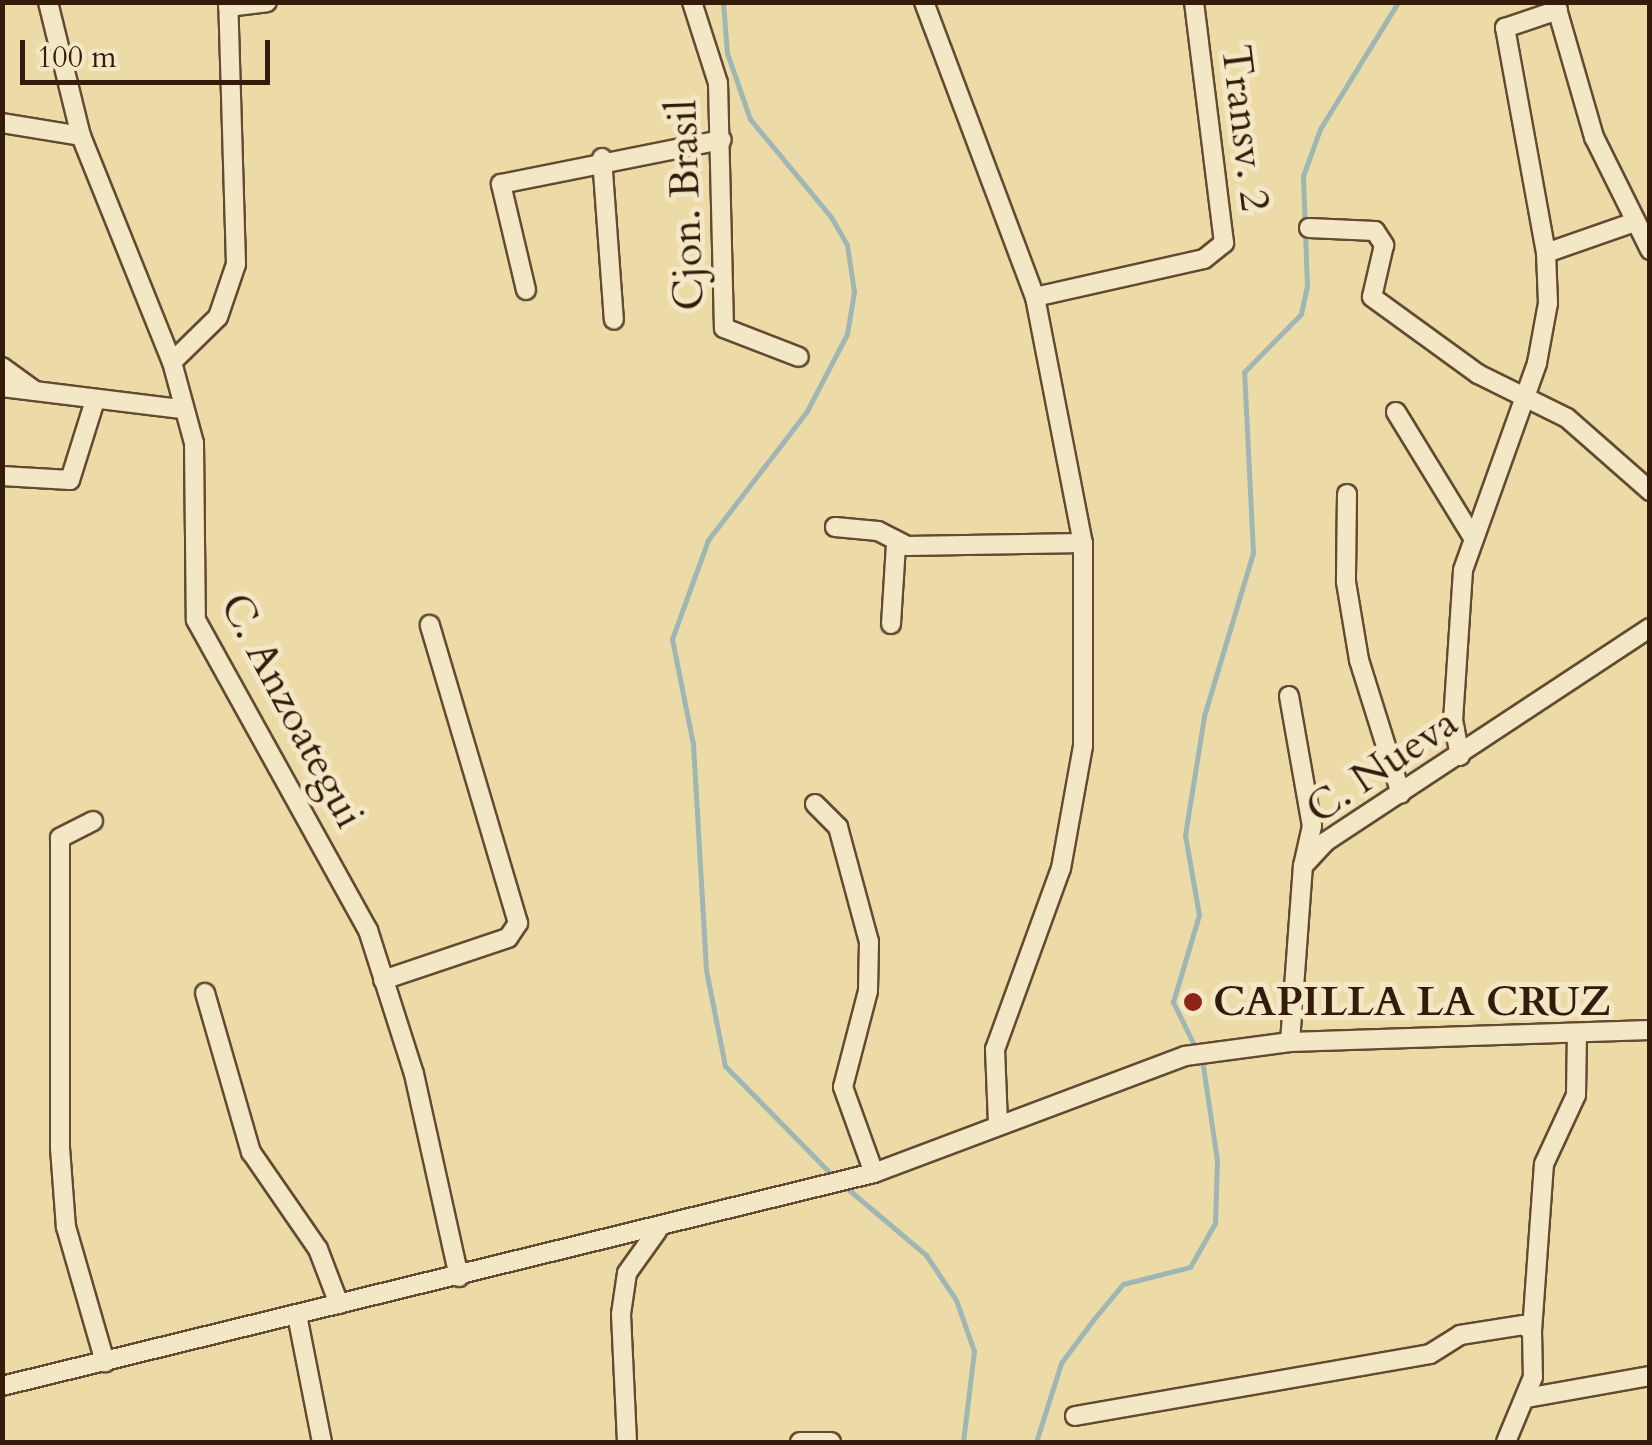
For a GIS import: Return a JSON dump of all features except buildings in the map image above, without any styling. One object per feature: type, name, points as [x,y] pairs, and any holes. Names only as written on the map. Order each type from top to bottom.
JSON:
[{"type":"street","name":"C. Anzoategui","points":[[48,2],[81,136],[172,362],[194,442],[196,620],[368,930],[414,1074],[458,1276]]},
{"type":"street","points":[[172,362],[218,317],[236,264],[228,4],[267,2]]},
{"type":"street","name":"Cjon. Brasil","points":[[692,2],[718,84],[724,328],[799,357]]},
{"type":"street","points":[[924,2],[1034,296],[1083,543],[1083,746],[1062,868],[994,1049],[998,1124]]},
{"type":"street","name":"Transv. 2","points":[[1034,296],[1204,259],[1224,243],[1194,2]]},
{"type":"street","points":[[1460,756],[1455,682],[1472,536],[1544,332],[1546,252],[1505,28],[1557,6],[1594,136],[1632,223],[1650,250]]},
{"type":"street","points":[[2,123],[81,136]]},
{"type":"street","points":[[526,290],[501,184],[602,158],[722,140]]},
{"type":"street","points":[[602,158],[614,320]]},
{"type":"street","points":[[1546,252],[1632,223]]},
{"type":"street","points":[[1308,228],[1375,231],[1384,245],[1372,296],[1478,374],[1568,418],[1650,491]]},
{"type":"street","points":[[2,366],[36,392]]},
{"type":"street","points":[[2,387],[182,409]]},
{"type":"street","points":[[2,476],[70,480],[95,400]]},
{"type":"street","points":[[1396,412],[1472,536]]},
{"type":"street","points":[[1347,494],[1346,582],[1359,660],[1401,794]]},
{"type":"street","points":[[835,527],[878,531],[896,544],[1083,543]]},
{"type":"street","points":[[892,624],[896,544]]},
{"type":"street","points":[[383,980],[508,938],[518,924],[430,625]]},
{"type":"street","name":"C. Nueva","points":[[1290,1042],[1303,866],[1324,842],[1650,628]]},
{"type":"street","points":[[1288,696],[1312,826],[1303,866]]},
{"type":"street","points":[[815,804],[838,828],[869,942],[868,992],[843,1088],[874,1174]]},
{"type":"street","points":[[94,821],[60,838],[60,1148],[66,1227],[105,1362]]},
{"type":"street","points":[[205,993],[251,1152],[318,1249],[339,1304]]},
{"type":"street","points":[[2,1386],[657,1231],[874,1174],[1187,1055],[1290,1042],[1650,1030]]},
{"type":"street","points":[[1506,1442],[1526,1398],[1544,1164],[1576,1095],[1576,1033]]},
{"type":"street","points":[[627,1442],[623,1300],[627,1273],[657,1231]]},
{"type":"street","points":[[296,1314],[322,1442]]},
{"type":"street","points":[[1075,1416],[1430,1354],[1474,1332],[1523,1325],[1532,1332]]},
{"type":"street","points":[[1526,1398],[1650,1376]]},
{"type":"street","points":[[800,1442],[831,1442]]},
{"type":"waterway","points":[[723,2],[727,53],[750,119],[831,217],[847,245],[854,292],[847,334],[807,411],[708,540],[672,639],[693,744],[706,970],[725,1066],[834,1177]]},
{"type":"waterway","points":[[1197,1051],[1173,1002],[1199,915],[1185,835],[1204,716],[1253,553],[1244,372],[1301,314],[1307,286],[1303,176],[1320,129],[1398,2]]},
{"type":"waterway","points":[[1036,1442],[1061,1363],[1093,1320],[1123,1284],[1190,1267],[1215,1223],[1217,1160],[1202,1060]]},
{"type":"waterway","points":[[842,1184],[926,1255],[956,1300],[974,1351],[963,1442]]},
{"type":"place","name":"CAPILLA LA CRUZ","points":[[1193,1002]]}]
